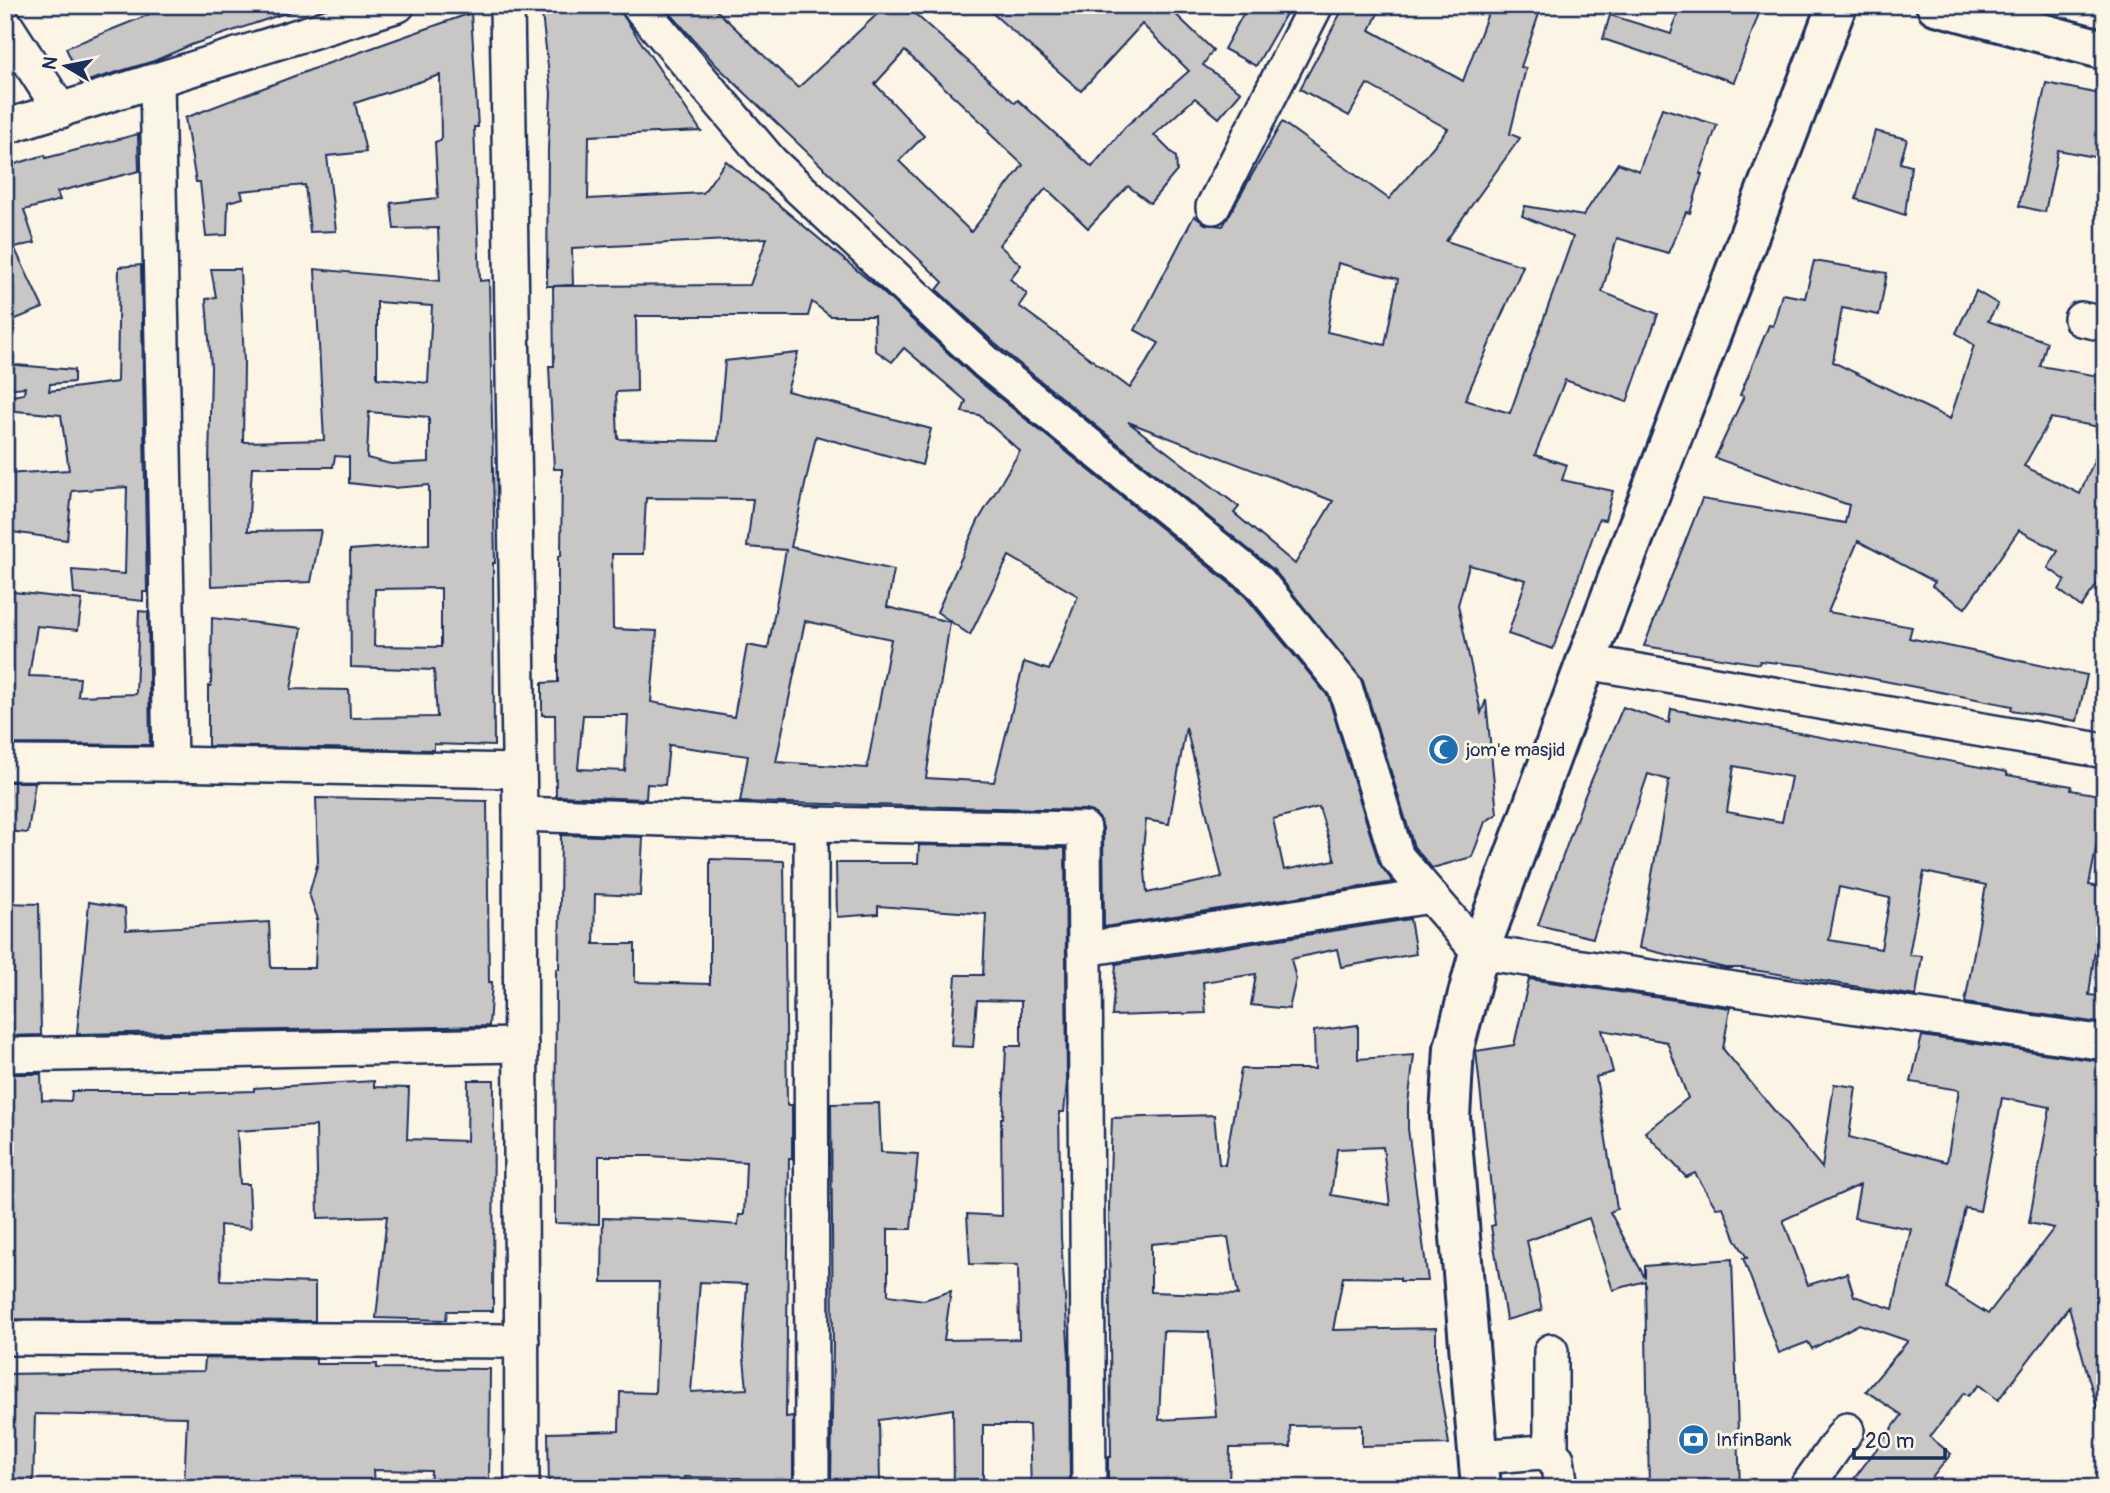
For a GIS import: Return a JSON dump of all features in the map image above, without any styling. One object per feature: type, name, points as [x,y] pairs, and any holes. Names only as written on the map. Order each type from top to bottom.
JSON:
[{"type":"main road","points":[[1480,1472],[1450,1117],[1454,1048],[1479,952],[1586,662],[1837,5]]},
{"type":"main road","points":[[1936,5],[2105,50]]},
{"type":"street","points":[[5,127],[398,5]]},
{"type":"street","points":[[507,5],[520,814],[522,1488]]},
{"type":"street","points":[[638,5],[771,162],[998,372],[1259,582],[1345,687],[1397,857],[1479,952],[2105,1043]]},
{"type":"street","points":[[1213,207],[1315,5]]},
{"type":"street","points":[[5,24],[61,111]]},
{"type":"street","points":[[156,81],[170,764]]},
{"type":"street","points":[[1586,662],[2105,751]]},
{"type":"street","points":[[5,763],[519,771]]},
{"type":"street","points":[[520,814],[811,824],[1084,829],[1089,1488]]},
{"type":"street","points":[[811,824],[812,1488]]},
{"type":"street","points":[[1085,949],[1430,896]]},
{"type":"street","points":[[5,1055],[521,1045]]},
{"type":"street","points":[[5,1338],[522,1341]]},
{"type":"street","points":[[1551,1351],[1551,1454]]},
{"type":"street","points":[[1806,1488],[1847,1430]]},
{"type":"street","points":[[1480,1472],[1542,1451],[1557,1459],[1561,1488]]},
{"type":"building","points":[[143,5],[296,5],[297,9],[191,45],[154,61],[81,83],[66,48],[148,15]]},
{"type":"building","points":[[541,5],[616,5],[701,131],[589,136],[588,199],[703,193],[726,161],[877,287],[975,378],[1245,596],[1328,696],[1379,863],[1393,882],[1104,927],[1103,828],[1100,819],[1093,812],[1085,810],[740,802],[748,756],[669,745],[665,785],[647,784],[646,799],[556,796],[555,715],[542,715],[542,683],[558,682],[558,556],[561,556],[562,469],[554,469],[549,366],[554,366],[553,286],[547,286],[551,93]],"holes":[[[767,238],[750,285],[553,286],[573,285],[572,248]],[[812,302],[830,316],[874,316],[875,350],[892,362],[904,348],[966,401],[962,412],[979,415],[1020,451],[978,521],[937,612],[970,635],[1009,556],[1078,596],[1049,670],[1024,662],[994,782],[926,778],[950,622],[887,607],[894,570],[791,547],[816,436],[922,465],[931,429],[787,391],[798,353],[725,361],[718,441],[618,439],[616,392],[637,391],[636,316],[808,316]],[[646,498],[753,499],[747,547],[786,550],[768,649],[747,645],[734,717],[651,702],[657,631],[613,629],[612,554],[643,554]],[[805,621],[891,639],[867,768],[776,762]],[[583,715],[628,715],[625,771],[578,769]],[[1186,727],[1222,877],[1147,893],[1143,849],[1146,820],[1169,824]],[[1319,807],[1335,860],[1284,870],[1273,819]]]},
{"type":"building","points":[[663,5],[711,5],[798,88],[887,5],[905,5],[1015,103],[1018,100],[1092,167],[1125,127],[1189,71],[1142,24],[1081,91],[983,5],[1166,5],[1213,50],[1203,65],[1241,92],[1219,118],[1195,98],[1154,135],[1176,157],[1177,171],[1150,203],[1128,186],[1088,228],[1046,188],[999,245],[1021,265],[1010,279],[1027,294],[1019,306],[1130,388],[1159,343],[1135,330],[1194,216],[1205,224],[1223,226],[1282,122],[1389,199],[1448,129],[1367,84],[1349,116],[1300,89],[1345,5],[1382,5],[1370,30],[1463,81],[1491,5],[1542,5],[1521,67],[1526,68],[1510,134],[1520,138],[1446,241],[1523,266],[1465,400],[1510,413],[1573,237],[1522,216],[1525,206],[1583,216],[1618,163],[1639,171],[1662,108],[1717,125],[1690,213],[1686,212],[1668,253],[1617,238],[1602,292],[1658,314],[1627,402],[1565,380],[1535,455],[1567,465],[1562,480],[1613,491],[1605,520],[1599,519],[1553,649],[1508,634],[1526,580],[1469,565],[1458,605],[1481,713],[1486,700],[1497,814],[1485,822],[1472,857],[1432,868],[1414,847],[1363,681],[1274,570],[1000,348],[937,290],[943,282],[716,65]],"holes":[[[905,51],[990,130],[988,132],[1023,165],[971,232],[899,161],[924,136],[875,84]],[[1338,263],[1398,279],[1385,345],[1327,332]],[[1128,422],[1333,501],[1295,564],[1234,513],[1239,507]]]},
{"type":"building","points":[[1248,5],[1291,5],[1256,66],[1224,49]]},
{"type":"building","points":[[1680,5],[1762,5],[1734,82],[1603,39],[1610,15],[1671,34]]},
{"type":"building","points":[[471,13],[478,127],[474,127],[480,281],[489,280],[495,563],[494,746],[434,744],[434,750],[208,746],[212,618],[302,628],[291,689],[349,690],[350,718],[437,717],[434,670],[351,667],[350,550],[429,544],[429,485],[393,488],[349,483],[349,457],[335,456],[333,467],[252,467],[248,531],[321,530],[311,582],[211,586],[211,367],[206,299],[216,297],[211,269],[240,269],[244,363],[243,442],[324,440],[315,269],[440,281],[438,228],[394,229],[391,203],[438,198],[435,142],[441,140],[440,75],[355,103],[366,152],[327,156],[336,231],[310,232],[305,185],[241,191],[243,198],[228,202],[227,235],[206,236],[200,182],[196,182],[185,118]],"holes":[[[377,302],[432,306],[428,383],[377,378]],[[369,412],[429,417],[429,462],[391,464],[367,458]],[[441,588],[441,647],[374,646],[375,589]]]},
{"type":"building","points":[[2046,83],[2105,95],[2105,159],[2058,150],[2045,212],[2019,206]]},
{"type":"building","points":[[1875,131],[1907,139],[1900,163],[1911,166],[1905,215],[1856,199]]},
{"type":"building","points":[[138,134],[139,171],[57,192],[60,200],[24,210],[35,243],[14,247],[43,308],[11,321],[5,302],[5,167]]},
{"type":"building","points":[[1814,261],[1887,273],[1879,315],[1842,308],[1833,362],[1950,419],[1974,345],[1956,333],[1976,291],[1998,304],[1988,321],[2047,342],[2040,366],[2105,377],[2105,428],[2051,418],[2024,466],[2080,494],[2105,435],[2105,573],[2081,607],[2059,590],[2065,580],[2048,568],[2058,551],[2019,530],[1965,608],[1932,586],[1935,582],[1858,541],[1828,612],[1912,627],[1909,638],[2087,675],[2077,721],[2011,710],[2012,706],[1808,666],[1760,661],[1759,664],[1644,646],[1702,499],[1845,523],[1849,505],[1715,458],[1744,396],[1740,395],[1769,325],[1773,326],[1782,294],[1805,298]]},
{"type":"building","points":[[141,265],[147,592],[143,592],[143,601],[74,594],[72,570],[125,574],[127,487],[72,491],[67,540],[5,531],[5,474],[69,470],[61,415],[5,410],[5,397],[24,394],[25,387],[5,389],[5,364],[74,370],[74,382],[50,384],[49,391],[117,382],[119,267]]},
{"type":"building","points":[[5,591],[82,600],[78,630],[37,626],[29,676],[80,678],[78,696],[136,694],[139,611],[148,612],[150,745],[5,744]]},
{"type":"building","points":[[1623,707],[1669,723],[1671,709],[2007,772],[2007,775],[2072,786],[2071,790],[2105,796],[2105,828],[2100,828],[2089,885],[2105,888],[2105,950],[2095,949],[2089,995],[2105,997],[2105,1024],[1965,1003],[1986,885],[1924,872],[1909,955],[1922,956],[1916,996],[1741,968],[1725,968],[1639,948],[1669,780],[1648,774],[1593,938],[1538,925],[1585,795]],"holes":[[[1734,766],[1791,777],[1782,822],[1727,812]],[[1839,887],[1890,898],[1881,949],[1829,940]]]},
{"type":"building","points":[[5,782],[35,782],[28,833],[5,831]]},
{"type":"building","points":[[316,798],[487,801],[489,982],[492,982],[489,1026],[77,1034],[89,902],[125,908],[126,930],[269,922],[271,968],[315,968],[318,919],[309,894],[318,862]]},
{"type":"building","points":[[561,835],[643,837],[640,896],[595,894],[594,944],[635,944],[635,982],[710,984],[710,859],[784,861],[787,1105],[792,1105],[786,1417],[793,1416],[793,1488],[741,1488],[741,1478],[684,1477],[684,1488],[549,1488],[548,1433],[619,1431],[620,1392],[655,1393],[659,1282],[602,1282],[603,1218],[738,1225],[739,1215],[744,1215],[746,1162],[599,1156],[599,1224],[555,1223],[556,969],[559,969]],"holes":[[[700,1282],[747,1284],[743,1348],[747,1389],[691,1392]]]},
{"type":"building","points":[[919,845],[1065,848],[1067,1082],[1064,1112],[1059,1112],[1061,1238],[1069,1357],[1070,1488],[1031,1488],[1029,1425],[983,1425],[983,1488],[954,1488],[953,1409],[879,1420],[880,1488],[831,1488],[831,1104],[879,1103],[881,1152],[918,1154],[911,1229],[888,1229],[888,1295],[924,1300],[951,1291],[944,1340],[1019,1339],[1018,1265],[970,1264],[967,1214],[1002,1216],[1001,1118],[1006,1046],[1021,1046],[1021,1001],[977,1000],[973,1047],[951,1046],[956,975],[983,975],[986,914],[878,906],[878,914],[837,917],[836,863],[918,863]]},
{"type":"building","points":[[5,903],[39,904],[41,1035],[5,1036]]},
{"type":"building","points":[[1410,919],[1416,954],[1341,967],[1337,949],[1291,959],[1296,979],[1289,1009],[1251,1005],[1256,974],[1203,982],[1206,1013],[1112,1016],[1116,964]]},
{"type":"building","points":[[1529,979],[1730,1008],[1723,1049],[1822,1168],[1834,1084],[1856,1087],[1849,1137],[1947,1162],[1959,1090],[1911,1082],[1922,1036],[2105,1062],[2105,1407],[2097,1408],[2069,1307],[1998,1400],[1979,1385],[1968,1396],[1964,1393],[1930,1437],[1951,1454],[1924,1488],[1847,1488],[1902,1415],[1866,1391],[1908,1341],[1859,1324],[1812,1349],[1808,1342],[1779,1353],[1743,1258],[1747,1258],[1736,1240],[1723,1207],[1716,1208],[1695,1173],[1686,1177],[1645,1132],[1688,1098],[1667,1042],[1602,1030],[1613,1072],[1596,1077],[1617,1209],[1610,1212],[1645,1278],[1645,1266],[1732,1259],[1740,1488],[1649,1488],[1645,1281],[1613,1290],[1589,1218],[1527,1241],[1542,1310],[1506,1320],[1491,1226],[1495,1225],[1476,1051],[1514,1045]],"holes":[[[2002,1098],[2050,1107],[2029,1223],[2054,1228],[1988,1314],[1947,1288],[1965,1208],[1980,1211]],[[1860,1185],[1854,1218],[1911,1229],[1893,1309],[1854,1296],[1847,1273],[1808,1285],[1783,1220]]]},
{"type":"building","points":[[1358,1025],[1358,1059],[1414,1055],[1408,1129],[1428,1281],[1343,1277],[1333,1330],[1436,1328],[1436,1367],[1449,1444],[1362,1446],[1362,1425],[1290,1426],[1291,1447],[1230,1448],[1229,1488],[1108,1488],[1108,1457],[1111,1457],[1109,1208],[1112,1118],[1214,1115],[1219,1164],[1225,1165],[1241,1069],[1315,1069],[1314,1031]],"holes":[[[1383,1147],[1390,1205],[1331,1195],[1337,1149]],[[1228,1237],[1238,1295],[1151,1292],[1151,1244]],[[1163,1331],[1209,1332],[1216,1417],[1159,1420]]]},
{"type":"building","points":[[5,1074],[41,1074],[42,1100],[71,1101],[72,1091],[254,1091],[254,1088],[374,1081],[374,1087],[409,1088],[407,1139],[467,1141],[468,1080],[494,1080],[493,1311],[447,1311],[446,1320],[376,1318],[387,1216],[318,1218],[316,1126],[237,1131],[240,1184],[249,1184],[251,1228],[220,1225],[221,1280],[315,1283],[315,1321],[5,1319]]},
{"type":"building","points":[[205,1358],[316,1359],[316,1364],[377,1364],[377,1368],[490,1369],[489,1488],[430,1488],[431,1471],[373,1470],[374,1488],[184,1488],[187,1417],[35,1414],[33,1488],[5,1488],[5,1374],[204,1371]]},
{"type":"place","name":"jom'e masjid","points":[[1443,750]]},
{"type":"place","name":"InfinBank","points":[[1693,1440]]}]
